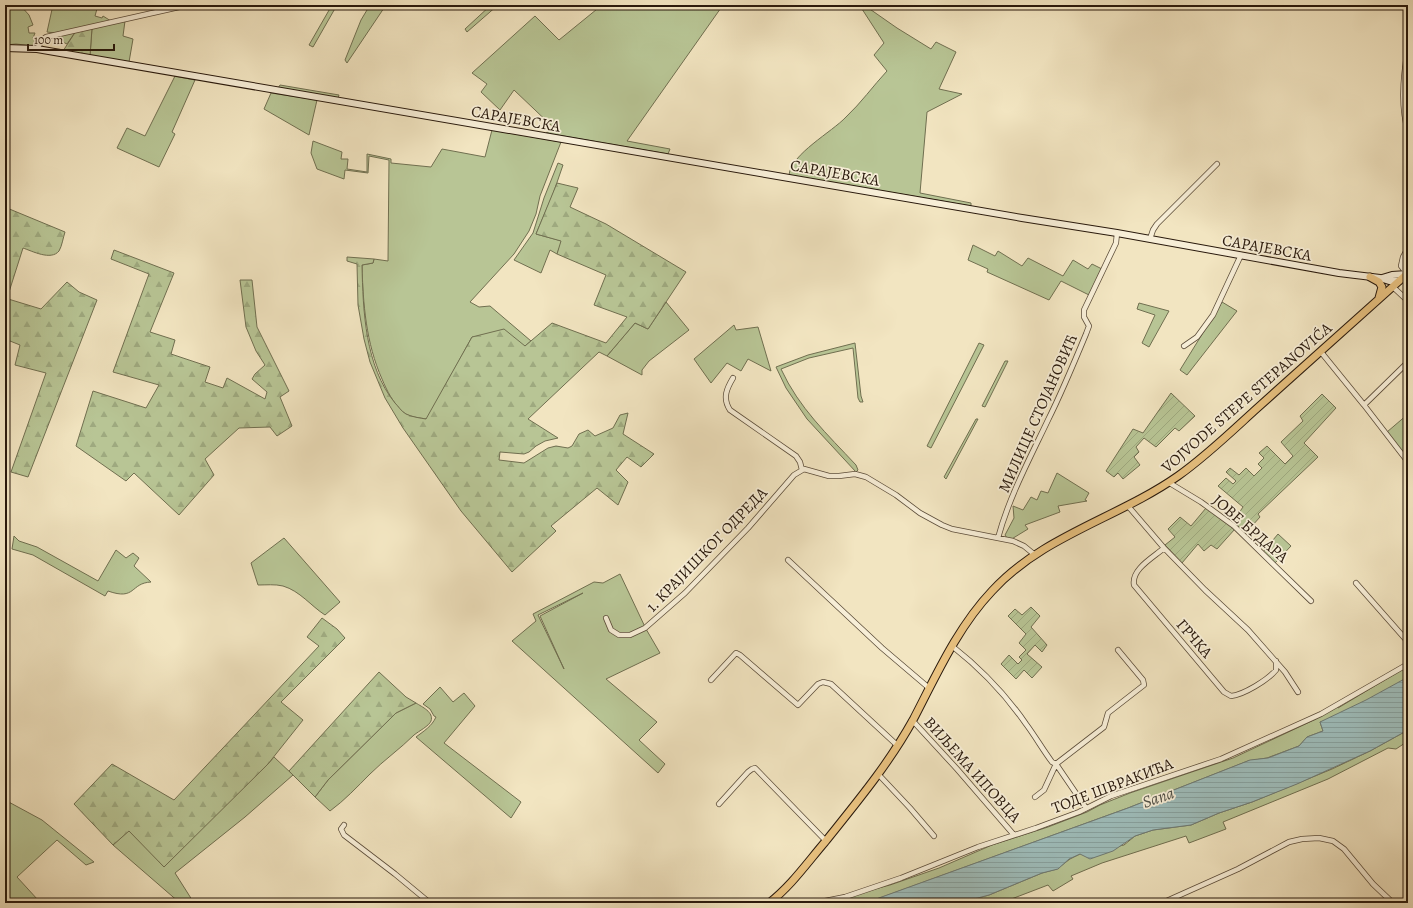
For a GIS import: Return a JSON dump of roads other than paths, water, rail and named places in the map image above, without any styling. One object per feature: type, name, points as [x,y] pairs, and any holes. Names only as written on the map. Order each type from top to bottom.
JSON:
[{"type":"main road","name":"САРАЈЕВСКА","points":[[5,48],[37,49],[1117,233],[1339,273],[1380,278]]},
{"type":"main road","points":[[1380,278],[1408,273]]},
{"type":"main road","name":"VOJVODE STEPE STEPANOVIĆA","points":[[772,902],[796,877],[879,775],[898,746],[952,646],[970,618],[992,590],[1035,555],[1068,535],[1128,506],[1179,476],[1321,352],[1408,273]]},
{"type":"main road","points":[[1370,277],[1379,282],[1382,287],[1378,300]]},
{"type":"main road","points":[[1380,278],[1389,281],[1399,281]]},
{"type":"street","points":[[37,49],[46,36],[188,5]]},
{"type":"street","points":[[1408,50],[1403,88],[1408,131]]},
{"type":"street","points":[[1150,239],[1157,224],[1217,164]]},
{"type":"street","name":"МИЛИЦЕ СТОЈАНОВИЋ","points":[[998,538],[1004,517],[1060,396],[1086,334],[1089,326],[1084,317],[1084,310],[1116,243],[1117,233]]},
{"type":"street","points":[[1408,248],[1403,257],[1401,266],[1408,273]]},
{"type":"street","points":[[1184,346],[1197,337],[1213,315],[1241,255]]},
{"type":"street","points":[[1393,287],[1408,301]]},
{"type":"street","points":[[1321,352],[1408,462]]},
{"type":"street","points":[[1364,405],[1408,362]]},
{"type":"street","points":[[733,378],[726,394],[727,406],[730,410],[796,456],[800,462],[802,470],[808,470],[828,476],[860,474],[880,485],[920,513],[952,530],[1013,541],[1024,546],[1035,555]]},
{"type":"street","name":"1. КРАЈИШКОГ ОДРЕДА","points":[[606,618],[611,630],[620,635],[630,635],[645,628],[685,592],[748,528],[788,481],[802,470]]},
{"type":"street","name":"ЈОВЕ БРДАРА","points":[[1168,482],[1201,502],[1234,526],[1311,601]]},
{"type":"street","points":[[1128,506],[1164,548],[1205,590],[1248,630],[1276,661],[1298,692]]},
{"type":"street","name":"ГРЧКА","points":[[1164,548],[1138,570],[1134,576],[1134,585],[1224,692],[1230,696],[1242,694],[1274,674],[1277,666],[1276,661]]},
{"type":"street","points":[[788,560],[882,648],[929,688]]},
{"type":"street","points":[[1356,583],[1408,642]]},
{"type":"street","points":[[952,646],[974,665],[1010,702],[1052,762],[1056,764],[1086,808]]},
{"type":"street","points":[[1035,797],[1044,790],[1056,764],[1104,727],[1108,713],[1144,685],[1142,680],[1118,650]]},
{"type":"street","points":[[711,680],[735,654],[738,653],[798,705],[818,684],[827,682],[843,694],[898,746]]},
{"type":"street","name":"ТОДЕ ШВРАКИЋА","points":[[815,903],[845,897],[925,869],[978,847],[1043,825],[1086,808],[1111,796],[1221,759],[1276,735],[1344,702],[1408,664]]},
{"type":"street","name":"ВИЉЕМА ИПОВЦА","points":[[912,720],[952,763],[1014,835]]},
{"type":"street","points":[[719,804],[750,770],[755,768],[826,841]]},
{"type":"street","points":[[879,775],[934,836]]},
{"type":"street","points":[[344,825],[341,829],[344,835],[430,903]]},
{"type":"street","points":[[1162,903],[1260,859],[1289,842],[1302,838],[1319,838],[1333,841],[1344,849],[1373,884],[1393,903]]},
{"type":"water","name":"Sana","points":[[1408,677],[1408,730],[1370,751],[1297,784],[1191,825],[1153,830],[1135,836],[1113,851],[1090,859],[1080,854],[1069,859],[1058,869],[1042,873],[989,895],[959,903],[865,903],[1128,808],[1250,760],[1268,758],[1299,746],[1307,737],[1323,731],[1320,722],[1366,700]]}]
